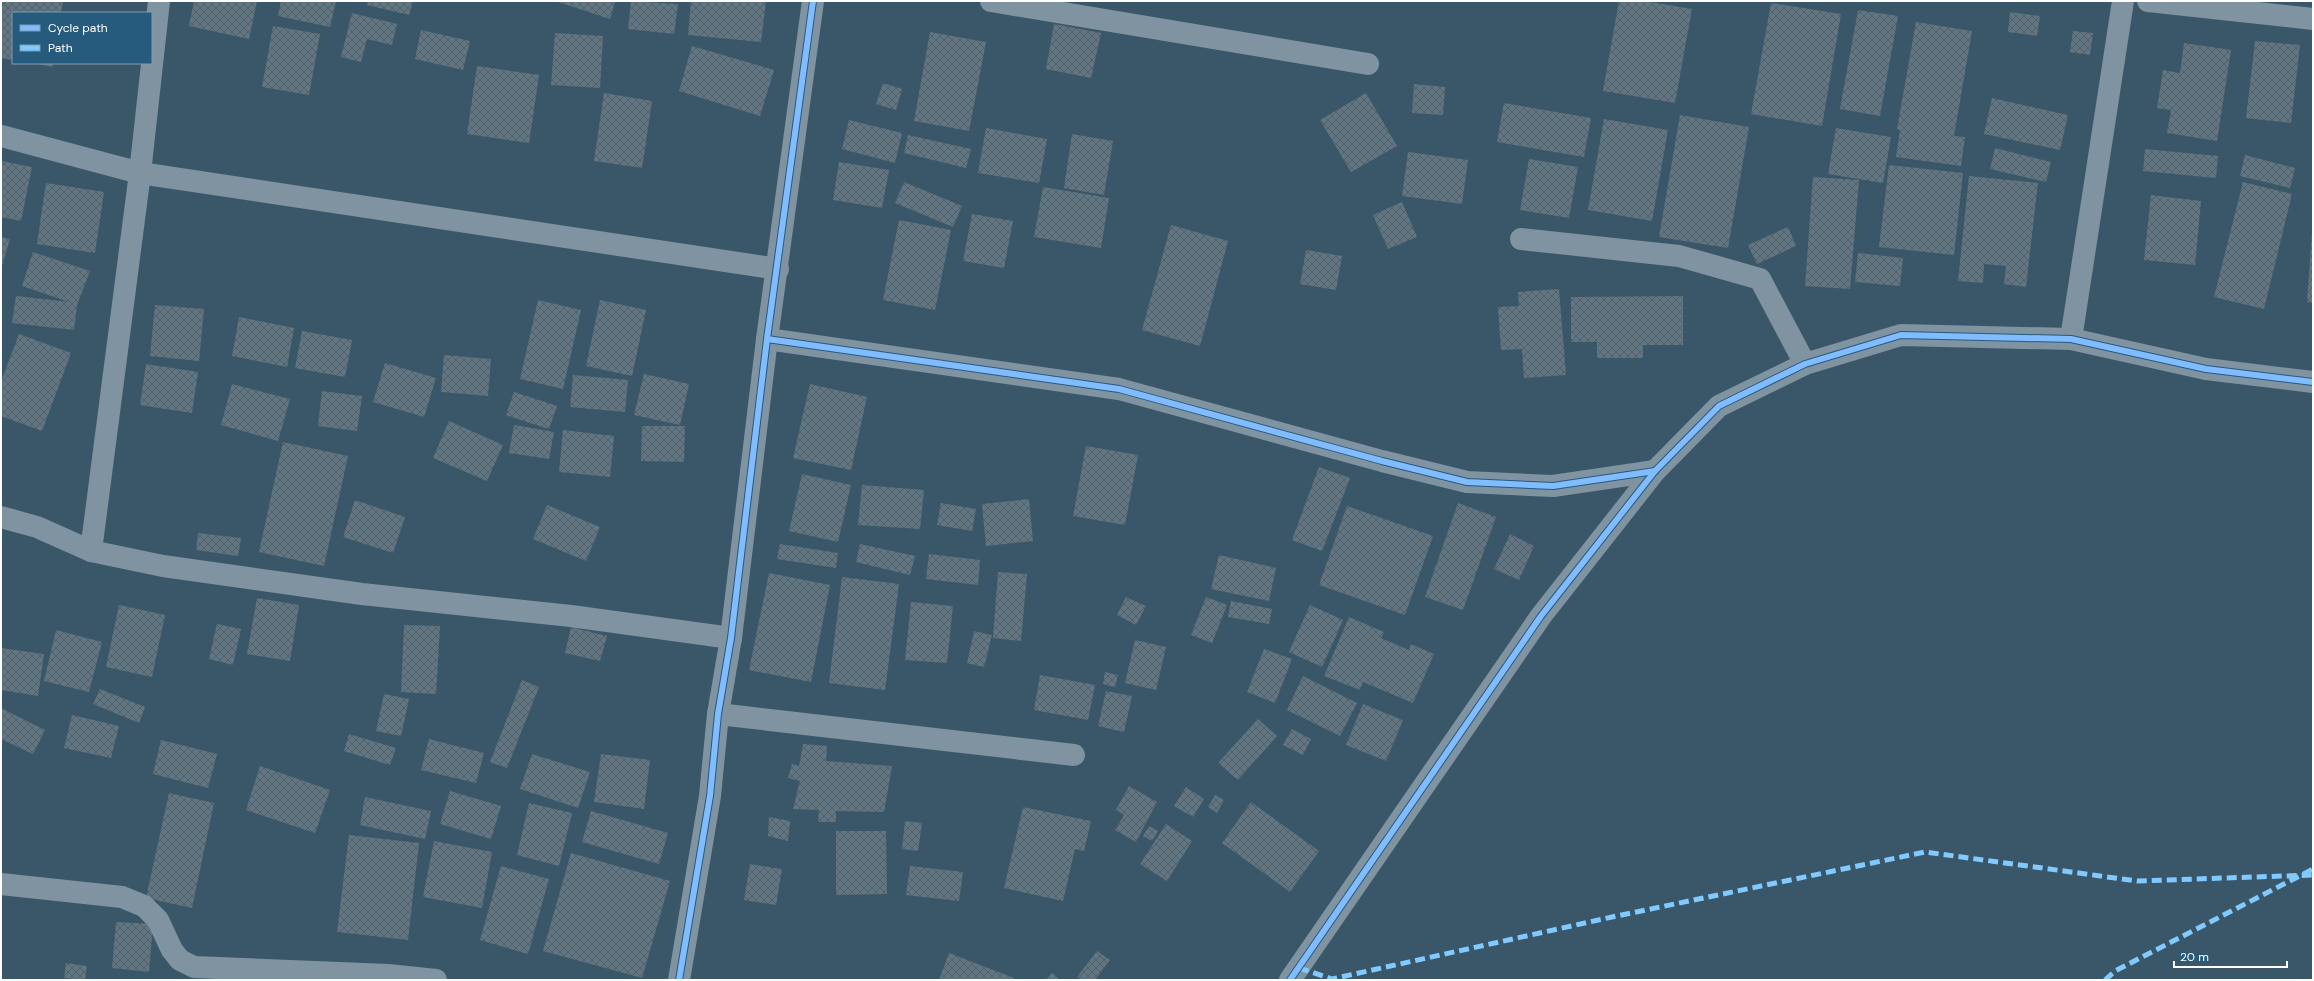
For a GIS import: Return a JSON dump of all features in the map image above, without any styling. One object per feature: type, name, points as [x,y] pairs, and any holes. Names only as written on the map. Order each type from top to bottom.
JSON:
[{"type":"street","points":[[92,550],[140,173],[159,1]]},
{"type":"street","points":[[679,980],[710,796],[718,714],[731,638],[767,339],[778,269],[812,1]]},
{"type":"street","points":[[991,1],[1368,64]]},
{"type":"street","points":[[2071,340],[2123,1]]},
{"type":"street","points":[[2148,1],[2313,19]]},
{"type":"street","points":[[1,136],[140,173],[778,269]]},
{"type":"street","points":[[1521,239],[1679,256],[1760,279],[1805,364]]},
{"type":"street","points":[[1290,980],[1541,616],[1655,471],[1720,406],[1805,364],[1901,335],[2071,340],[2206,369],[2313,382]]},
{"type":"street","points":[[767,339],[1119,389],[1382,461],[1467,482],[1553,486],[1655,471]]},
{"type":"street","points":[[1,517],[37,527],[92,550],[163,566],[362,594],[571,616],[731,638]]},
{"type":"street","points":[[718,714],[1074,755]]},
{"type":"street","points":[[1,884],[122,896],[144,906],[158,920],[172,950],[180,960],[194,968],[388,975],[436,980]]},
{"type":"building","points":[[1,1],[63,1],[61,12],[12,12],[12,60],[1,58]]},
{"type":"building","points":[[194,1],[257,1],[249,39],[189,26]]},
{"type":"building","points":[[281,1],[336,1],[330,27],[278,16]]},
{"type":"building","points":[[368,1],[413,1],[409,15],[367,5]]},
{"type":"building","points":[[555,1],[615,1],[610,19]]},
{"type":"building","points":[[631,1],[678,4],[674,34],[628,29]]},
{"type":"building","points":[[691,1],[766,1],[761,42],[688,35]]},
{"type":"building","points":[[1619,1],[1644,1],[1692,9],[1675,103],[1603,91]]},
{"type":"building","points":[[1771,3],[1841,14],[1822,126],[1751,114]]},
{"type":"building","points":[[1858,10],[1898,16],[1880,116],[1840,109]]},
{"type":"building","points":[[2010,12],[2040,16],[2037,36],[2008,32]]},
{"type":"building","points":[[352,13],[397,24],[392,45],[367,39],[361,62],[341,57]]},
{"type":"building","points":[[1916,22],[1972,31],[1954,136],[1965,137],[1961,166],[1896,157],[1900,130],[1897,129]]},
{"type":"building","points":[[1054,24],[1101,33],[1091,78],[1046,69]]},
{"type":"building","points":[[273,26],[320,34],[309,95],[262,87]]},
{"type":"building","points":[[421,30],[470,41],[463,70],[415,59]]},
{"type":"building","points":[[2073,31],[2093,33],[2090,55],[2070,52]]},
{"type":"building","points":[[930,32],[986,42],[969,131],[914,121]]},
{"type":"building","points":[[555,33],[603,36],[600,88],[551,85]]},
{"type":"building","points":[[2255,41],[2300,45],[2291,123],[2246,118]]},
{"type":"building","points":[[2184,43],[2231,50],[2217,141],[2167,133],[2171,110],[2157,108],[2163,70],[2180,73]]},
{"type":"building","points":[[692,46],[774,70],[760,116],[679,91]]},
{"type":"building","points":[[39,64],[53,64],[52,67]]},
{"type":"building","points":[[477,66],[539,75],[529,143],[467,134]]},
{"type":"building","points":[[883,83],[902,89],[896,110],[876,104]]},
{"type":"building","points":[[1414,84],[1445,87],[1443,115],[1412,113]]},
{"type":"building","points":[[604,93],[652,101],[642,168],[594,161]]},
{"type":"building","points":[[1366,93],[1397,146],[1351,172],[1320,120]]},
{"type":"building","points":[[1992,98],[2068,115],[2060,150],[1984,134]]},
{"type":"building","points":[[1504,103],[1591,118],[1584,157],[1497,142]]},
{"type":"building","points":[[1680,115],[1749,127],[1728,248],[1659,237]]},
{"type":"building","points":[[1604,119],[1668,130],[1652,221],[1588,210]]},
{"type":"building","points":[[849,120],[902,133],[895,163],[842,149]]},
{"type":"building","points":[[986,128],[1047,139],[1039,183],[978,173]]},
{"type":"building","points":[[1836,128],[1891,137],[1883,183],[1828,174]]},
{"type":"building","points":[[1072,134],[1113,141],[1104,195],[1064,188]]},
{"type":"building","points":[[908,135],[971,149],[966,168],[904,153]]},
{"type":"building","points":[[1995,148],[2051,162],[2046,182],[1990,169]]},
{"type":"building","points":[[2145,149],[2218,156],[2216,178],[2143,171]]},
{"type":"building","points":[[1408,152],[1468,160],[1462,204],[1402,196]]},
{"type":"building","points":[[2245,155],[2295,168],[2290,188],[2240,176]]},
{"type":"building","points":[[1529,159],[1578,167],[1569,218],[1520,210]]},
{"type":"building","points":[[1,161],[32,167],[21,221],[1,217]]},
{"type":"building","points":[[839,162],[889,170],[882,208],[833,200]]},
{"type":"building","points":[[1889,165],[1963,173],[1954,255],[1879,247]]},
{"type":"building","points":[[1969,176],[2038,183],[2026,287],[2004,284],[2006,266],[1984,264],[1983,283],[1958,281]]},
{"type":"building","points":[[1813,177],[1859,180],[1850,289],[1805,286]]},
{"type":"building","points":[[904,182],[962,206],[953,227],[895,203]]},
{"type":"building","points":[[2243,182],[2292,194],[2264,309],[2214,297]]},
{"type":"building","points":[[46,183],[104,192],[95,253],[37,244]]},
{"type":"building","points":[[1043,187],[1109,198],[1101,248],[1034,237]]},
{"type":"building","points":[[2151,195],[2201,201],[2195,265],[2144,260]]},
{"type":"building","points":[[1402,202],[1417,237],[1388,249],[1373,215]]},
{"type":"building","points":[[972,214],[1013,221],[1004,268],[963,261]]},
{"type":"building","points":[[899,220],[951,230],[935,310],[883,300]]},
{"type":"building","points":[[1171,225],[1228,241],[1200,346],[1142,330]]},
{"type":"building","points":[[1788,227],[1796,246],[1757,264],[1748,245]]},
{"type":"building","points":[[2313,231],[2313,303],[2307,302]]},
{"type":"building","points":[[1,237],[10,239],[1,269]]},
{"type":"building","points":[[1306,250],[1342,256],[1336,290],[1300,284]]},
{"type":"building","points":[[33,252],[90,271],[77,305],[74,330],[12,323],[16,296],[69,302],[22,286]]},
{"type":"building","points":[[1858,253],[1903,258],[1900,286],[1855,282]]},
{"type":"building","points":[[1559,289],[1566,375],[1524,378],[1522,349],[1501,350],[1498,307],[1519,306],[1518,292]]},
{"type":"building","points":[[1683,296],[1683,345],[1643,345],[1643,358],[1597,358],[1597,342],[1571,342],[1571,297]]},
{"type":"building","points":[[538,300],[581,310],[563,389],[520,379]]},
{"type":"building","points":[[600,300],[646,310],[632,376],[586,366]]},
{"type":"building","points":[[155,305],[204,309],[199,361],[150,356]]},
{"type":"building","points":[[239,317],[294,328],[287,367],[232,356]]},
{"type":"building","points":[[302,331],[352,340],[345,377],[295,368]]},
{"type":"building","points":[[19,334],[71,353],[42,431],[1,416],[1,382]]},
{"type":"building","points":[[444,355],[491,359],[488,396],[441,392]]},
{"type":"building","points":[[385,363],[436,378],[424,417],[373,402]]},
{"type":"building","points":[[146,364],[198,372],[192,413],[140,405]]},
{"type":"building","points":[[644,374],[689,384],[680,425],[634,415]]},
{"type":"building","points":[[573,375],[628,380],[625,412],[570,407]]},
{"type":"building","points":[[232,384],[290,399],[278,441],[221,425]]},
{"type":"building","points":[[810,384],[867,397],[851,470],[793,458]]},
{"type":"building","points":[[322,391],[362,396],[357,431],[318,426]]},
{"type":"building","points":[[514,392],[557,406],[549,429],[506,415]]},
{"type":"building","points":[[449,421],[503,445],[487,481],[433,458]]},
{"type":"building","points":[[514,425],[554,432],[549,459],[509,453]]},
{"type":"building","points":[[642,426],[685,426],[684,462],[641,461]]},
{"type":"building","points":[[563,430],[614,436],[610,477],[559,472]]},
{"type":"building","points":[[283,442],[348,456],[324,566],[259,552]]},
{"type":"building","points":[[1086,446],[1138,455],[1125,525],[1073,516]]},
{"type":"building","points":[[1319,467],[1350,478],[1322,551],[1292,540]]},
{"type":"building","points":[[802,474],[851,485],[838,542],[789,531]]},
{"type":"building","points":[[862,485],[924,490],[920,529],[858,525]]},
{"type":"building","points":[[1029,499],[1033,541],[986,546],[982,504]]},
{"type":"building","points":[[355,500],[405,517],[393,553],[343,537]]},
{"type":"building","points":[[941,503],[976,509],[972,531],[937,525]]},
{"type":"building","points":[[1458,503],[1496,517],[1463,610],[1425,597]]},
{"type":"building","points":[[547,505],[600,527],[586,561],[533,539]]},
{"type":"building","points":[[1347,506],[1433,536],[1405,615],[1319,585]]},
{"type":"building","points":[[198,533],[241,538],[238,556],[196,550]]},
{"type":"building","points":[[1510,534],[1534,546],[1519,580],[1494,569]]},
{"type":"building","points":[[780,544],[838,553],[836,568],[777,559]]},
{"type":"building","points":[[860,544],[915,556],[910,575],[856,562]]},
{"type":"building","points":[[929,554],[980,560],[978,585],[926,579]]},
{"type":"building","points":[[1219,555],[1276,568],[1269,601],[1211,589]]},
{"type":"building","points":[[998,572],[1027,574],[1021,641],[993,638]]},
{"type":"building","points":[[769,573],[830,585],[811,682],[749,670]]},
{"type":"building","points":[[842,577],[899,584],[885,690],[829,683]]},
{"type":"building","points":[[1126,597],[1146,606],[1136,625],[1117,615]]},
{"type":"building","points":[[1206,597],[1227,605],[1212,643],[1191,635]]},
{"type":"building","points":[[257,598],[299,605],[290,661],[247,654]]},
{"type":"building","points":[[1231,601],[1272,609],[1269,624],[1228,617]]},
{"type":"building","points":[[911,602],[953,606],[947,663],[905,660]]},
{"type":"building","points":[[119,605],[165,615],[152,677],[106,667]]},
{"type":"building","points":[[1310,605],[1343,620],[1322,667],[1289,652]]},
{"type":"building","points":[[1349,617],[1384,632],[1381,638],[1409,650],[1411,644],[1434,654],[1413,703],[1363,682],[1360,690],[1324,676]]},
{"type":"building","points":[[217,624],[241,629],[233,665],[209,659]]},
{"type":"building","points":[[404,625],[440,626],[436,694],[401,692]]},
{"type":"building","points":[[571,627],[607,636],[600,661],[565,653]]},
{"type":"building","points":[[56,630],[102,642],[89,692],[44,681]]},
{"type":"building","points":[[974,631],[992,635],[984,667],[967,663]]},
{"type":"building","points":[[1135,640],[1166,647],[1156,690],[1125,683]]},
{"type":"building","points":[[1,648],[44,654],[38,696],[1,690]]},
{"type":"building","points":[[1264,649],[1292,659],[1275,703],[1247,692]]},
{"type":"building","points":[[1105,672],[1118,675],[1115,687],[1103,684]]},
{"type":"building","points":[[1040,675],[1095,685],[1088,720],[1034,710]]},
{"type":"building","points":[[1303,676],[1357,703],[1340,736],[1287,710]]},
{"type":"building","points":[[522,680],[539,687],[507,768],[490,762]]},
{"type":"building","points":[[100,689],[145,707],[139,723],[93,704]]},
{"type":"building","points":[[1106,691],[1132,696],[1124,732],[1098,726]]},
{"type":"building","points":[[384,694],[409,699],[401,736],[376,731]]},
{"type":"building","points":[[1363,704],[1403,720],[1386,761],[1346,745]]},
{"type":"building","points":[[1,708],[45,730],[33,754],[1,739]]},
{"type":"building","points":[[72,715],[119,726],[111,758],[64,748]]},
{"type":"building","points":[[1258,719],[1277,736],[1238,780],[1218,763]]},
{"type":"building","points":[[1292,729],[1311,739],[1303,755],[1283,745]]},
{"type":"building","points":[[349,734],[396,748],[390,765],[344,751]]},
{"type":"building","points":[[429,739],[484,753],[476,783],[421,770]]},
{"type":"building","points":[[161,740],[217,754],[208,788],[153,774]]},
{"type":"building","points":[[803,744],[827,746],[826,761],[892,766],[884,812],[836,811],[836,822],[818,822],[819,810],[793,809],[800,781],[788,778],[792,764],[799,766]]},
{"type":"building","points":[[532,754],[590,772],[578,808],[520,789]]},
{"type":"building","points":[[601,754],[650,760],[644,809],[594,802]]},
{"type":"building","points":[[260,766],[330,790],[315,833],[246,810]]},
{"type":"building","points":[[1129,786],[1157,802],[1136,842],[1115,830],[1124,815],[1116,810]]},
{"type":"building","points":[[1186,787],[1204,799],[1193,817],[1174,806]]},
{"type":"building","points":[[450,791],[501,806],[491,839],[440,824]]},
{"type":"building","points":[[169,793],[214,803],[192,908],[146,898]]},
{"type":"building","points":[[1215,795],[1224,800],[1217,813],[1208,807]]},
{"type":"building","points":[[365,797],[431,811],[425,839],[360,825]]},
{"type":"building","points":[[1251,802],[1319,851],[1290,892],[1222,843]]},
{"type":"building","points":[[529,803],[572,813],[559,866],[517,855]]},
{"type":"building","points":[[1023,807],[1091,821],[1084,851],[1075,849],[1063,901],[1004,888]]},
{"type":"building","points":[[591,811],[668,833],[659,864],[582,842]]},
{"type":"building","points":[[769,817],[790,821],[788,841],[768,836]]},
{"type":"building","points":[[905,821],[922,823],[918,851],[902,849]]},
{"type":"building","points":[[1166,824],[1192,841],[1167,881],[1140,864]]},
{"type":"building","points":[[1149,826],[1158,831],[1152,841],[1143,836]]},
{"type":"building","points":[[836,831],[886,831],[887,894],[836,895]]},
{"type":"building","points":[[349,835],[419,843],[408,940],[337,932]]},
{"type":"building","points":[[434,841],[492,852],[482,908],[423,897]]},
{"type":"building","points":[[571,853],[670,881],[642,978],[543,951]]},
{"type":"building","points":[[750,864],[782,869],[776,905],[744,900]]},
{"type":"building","points":[[501,866],[549,879],[528,954],[480,940]]},
{"type":"building","points":[[910,866],[963,872],[959,901],[906,895]]},
{"type":"building","points":[[116,922],[153,924],[149,972],[112,968]]},
{"type":"building","points":[[1097,951],[1110,960],[1095,980],[1082,980],[1077,977]]},
{"type":"building","points":[[949,953],[1014,978],[1013,980],[939,980]]},
{"type":"building","points":[[66,963],[87,966],[85,980],[64,978]]},
{"type":"building","points":[[1052,973],[1060,980],[1046,980]]},
{"type":"marked path","points":[[1299,968],[1332,979],[1612,917],[1925,852],[2137,881],[2313,875]]},
{"type":"marked path","points":[[2105,980],[2115,971],[2313,869]]},
{"type":"cycle path","points":[[679,980],[710,796],[718,714],[731,638],[767,339],[813,1]]},
{"type":"cycle path","points":[[1290,980],[1541,616],[1655,471],[1719,406],[1805,364],[1901,335],[2071,339],[2206,369],[2313,382]]},
{"type":"cycle path","points":[[767,339],[1119,389],[1382,461],[1467,482],[1553,486],[1655,471]]}]
